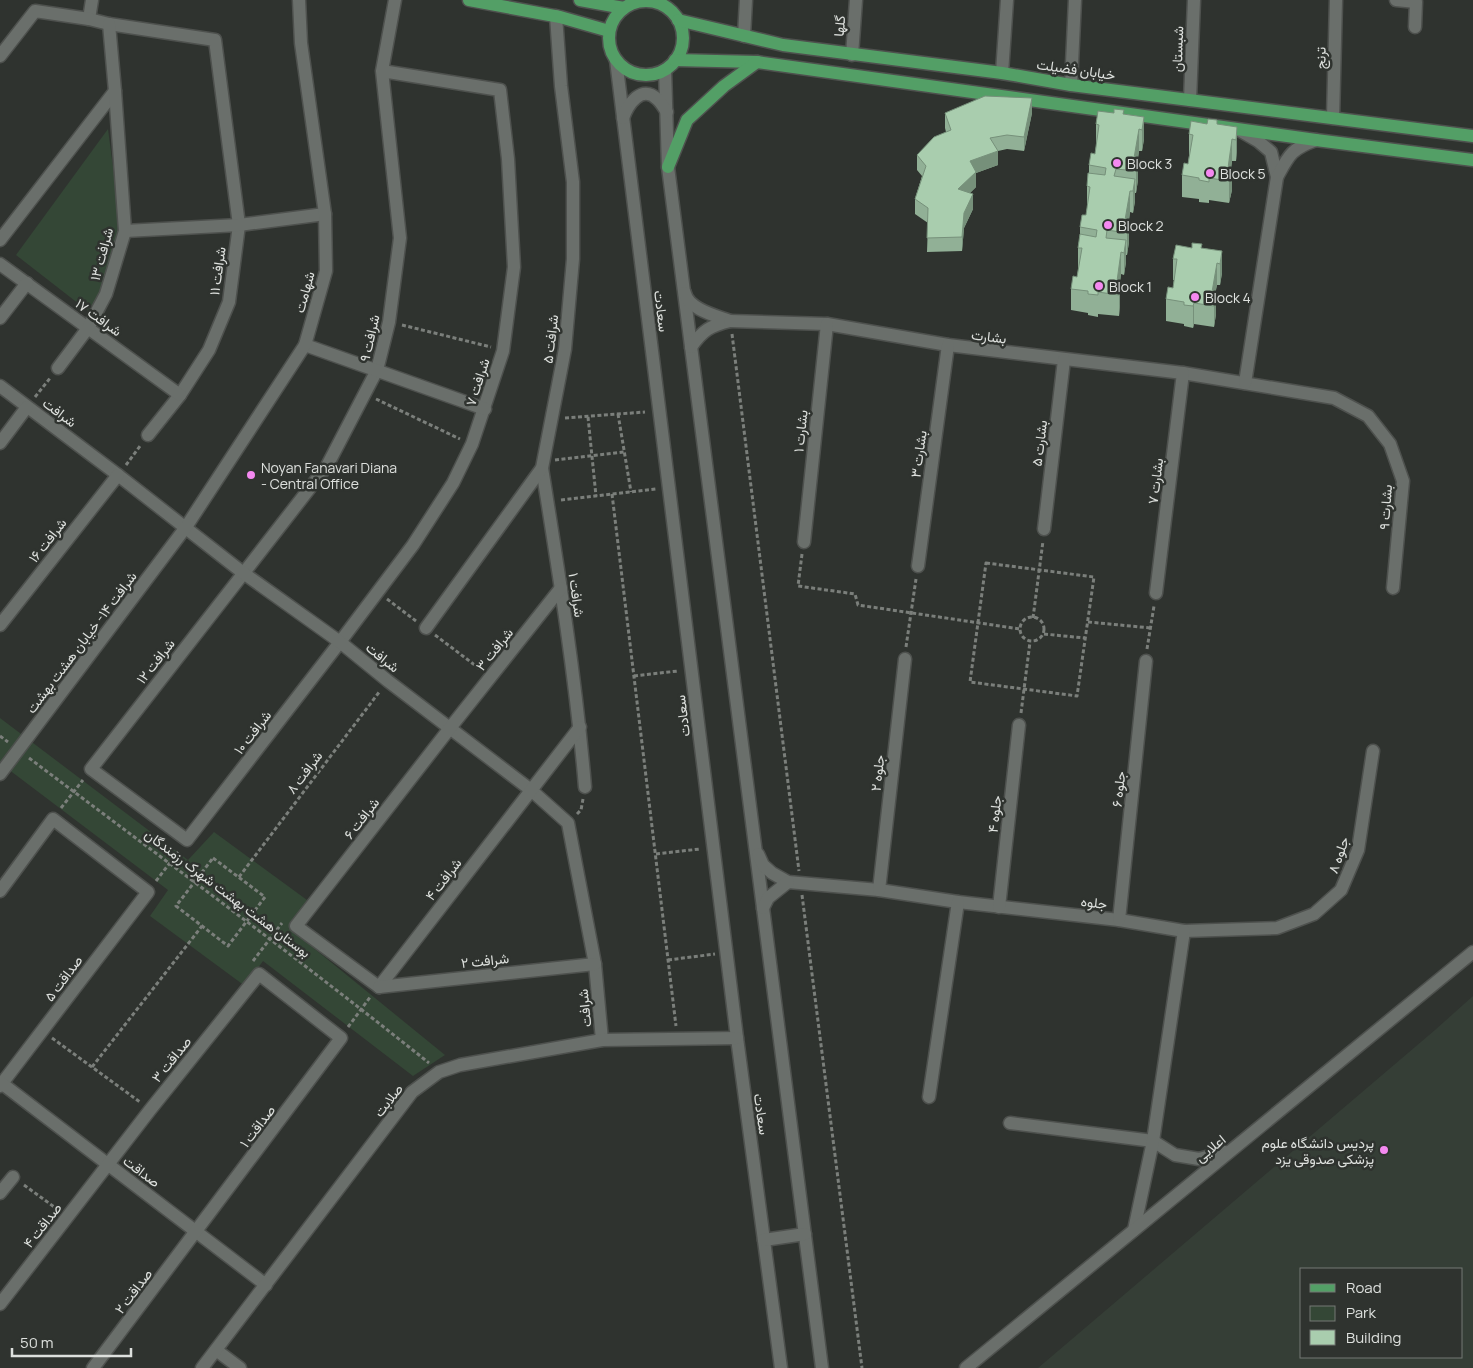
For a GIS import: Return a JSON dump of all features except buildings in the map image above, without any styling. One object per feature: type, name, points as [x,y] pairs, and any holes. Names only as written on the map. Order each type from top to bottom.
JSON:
[{"type":"main road","points":[[469,0],[556,16],[609,31]]},
{"type":"main road","points":[[580,0],[624,8]]},
{"type":"main road","points":[[655,2],[673,13],[678,20],[682,32],[680,53],[676,60],[665,70],[655,74],[644,75],[628,71],[616,60],[610,46],[609,31],[617,15],[624,8],[633,3],[655,2]]},
{"type":"main road","name":"خیابان فضیلت","points":[[678,20],[783,45],[1002,73],[1071,85],[1473,136]]},
{"type":"main road","points":[[676,60],[757,62],[1239,130],[1473,160]]},
{"type":"main road","points":[[668,167],[687,120],[724,86],[757,62]]},
{"type":"main road","points":[[919,85],[922,64]]},
{"type":"street","points":[[89,19],[92,0]]},
{"type":"street","name":"شهامت","points":[[186,527],[305,346],[326,271],[325,214],[301,43],[299,0]]},
{"type":"street","name":"شرافت ۹","points":[[242,572],[327,466],[377,370],[389,322],[400,238],[382,71],[395,0]]},
{"type":"street","points":[[744,36],[746,0]]},
{"type":"street","name":"گلها","points":[[852,55],[856,0]]},
{"type":"street","points":[[1002,73],[1007,0]]},
{"type":"street","points":[[1071,85],[1076,0]]},
{"type":"street","name":"شبستان","points":[[1190,100],[1194,0]]},
{"type":"street","name":"ترنج","points":[[1333,118],[1336,0]]},
{"type":"street","points":[[1396,0],[1416,2],[1415,27]]},
{"type":"street","points":[[0,56],[35,11],[109,24]]},
{"type":"street","name":"شرافت ۵","points":[[426,628],[542,468],[565,349],[573,259],[573,182],[561,86],[556,16]]},
{"type":"street","name":"شرافت ۱۱","points":[[109,24],[215,40],[239,225],[229,302],[209,350],[180,395],[148,436]]},
{"type":"street","name":"شرافت ۱۳","points":[[58,368],[88,328],[106,294],[125,231],[109,24]]},
{"type":"street","name":"سعادت","points":[[616,60],[726,953],[781,1368]]},
{"type":"street","name":"سعادت","points":[[665,70],[668,167],[822,1368]]},
{"type":"street","name":"شرافت ۷","points":[[340,642],[413,545],[453,483],[472,444],[503,350],[514,267],[508,159],[500,90],[382,71]]},
{"type":"street","points":[[0,240],[115,91]]},
{"type":"street","points":[[623,118],[630,102],[643,94],[650,94],[658,99],[666,112]]},
{"type":"street","points":[[1239,130],[1258,140],[1271,152],[1277,177]]},
{"type":"street","points":[[1245,383],[1277,177],[1289,155],[1302,145],[1316,140]]},
{"type":"street","points":[[125,231],[239,225],[325,214]]},
{"type":"street","name":"شرافت ۱۷","points":[[0,264],[180,395]]},
{"type":"street","points":[[0,318],[26,283]]},
{"type":"street","points":[[683,284],[686,298],[702,311],[730,321]]},
{"type":"street","points":[[691,347],[701,334],[713,325],[730,321]]},
{"type":"street","name":"بشارت","points":[[730,321],[827,324],[948,346],[1184,373],[1245,383]]},
{"type":"street","name":"بشارت ۱","points":[[804,542],[827,324]]},
{"type":"street","points":[[305,346],[485,409]]},
{"type":"street","name":"بشارت ۳","points":[[918,566],[948,346]]},
{"type":"street","name":"بشارت ۵","points":[[1044,529],[1064,360]]},
{"type":"street","name":"بشارت ۷","points":[[1156,593],[1184,373]]},
{"type":"street","name":"بشارت ۹","points":[[1245,383],[1334,398],[1368,416],[1390,444],[1403,481],[1393,588]]},
{"type":"street","name":"شرافت","points":[[0,386],[186,527],[242,572],[340,642],[531,790],[568,823],[594,964],[602,1040]]},
{"type":"street","points":[[0,443],[28,407]]},
{"type":"street","name":"شرافت ۱","points":[[542,468],[580,727],[585,787]]},
{"type":"street","name":"شرافت ۱۶","points":[[0,625],[118,475]]},
{"type":"street","name":"شرافت ۱۴- خیابان هشت بهشت","points":[[0,774],[186,527]]},
{"type":"street","name":"شرافت ۱۲","points":[[91,769],[242,572]]},
{"type":"street","name":"شرافت ۳","points":[[450,728],[561,588]]},
{"type":"street","name":"شرافت ۱۰","points":[[187,840],[340,642]]},
{"type":"street","name":"جلوه ۲","points":[[879,890],[905,659]]},
{"type":"street","name":"جلوه ۶","points":[[1119,920],[1146,661]]},
{"type":"street","name":"جلوه ۴","points":[[999,906],[1019,725]]},
{"type":"street","points":[[531,790],[580,727]]},
{"type":"street","name":"شرافت ۶","points":[[296,926],[450,728]]},
{"type":"street","name":"جلوه ۸","points":[[1184,931],[1276,928],[1314,914],[1341,890],[1358,850],[1372,750]]},
{"type":"street","points":[[91,769],[187,840]]},
{"type":"street","name":"شرافت ۴","points":[[379,987],[531,790]]},
{"type":"street","points":[[0,891],[53,819],[148,892]]},
{"type":"street","points":[[756,850],[763,865],[772,873],[794,882]]},
{"type":"street","points":[[763,908],[768,898],[794,882]]},
{"type":"street","name":"جلوه","points":[[794,882],[879,890],[958,902],[1119,920],[1184,931]]},
{"type":"street","name":"صداقت ۵","points":[[1,1084],[148,892]]},
{"type":"street","points":[[929,1098],[958,902]]},
{"type":"street","points":[[296,926],[379,987]]},
{"type":"street","points":[[1134,1230],[1153,1141],[1184,931]]},
{"type":"street","name":"اعلایی","points":[[966,1368],[1473,952]]},
{"type":"street","name":"شرافت ۲","points":[[379,987],[594,964]]},
{"type":"street","points":[[259,974],[341,1038]]},
{"type":"street","name":"صداقت ۳","points":[[108,1165],[259,974]]},
{"type":"street","name":"صداقت ۱","points":[[196,1231],[341,1038]]},
{"type":"street","name":"صلابت","points":[[202,1368],[412,1092],[439,1072],[460,1065],[602,1040],[737,1038]]},
{"type":"street","name":"صداقت","points":[[1,1084],[266,1285]]},
{"type":"street","points":[[1010,1123],[1153,1141],[1175,1155],[1199,1159],[1230,1151]]},
{"type":"street","name":"صداقت ۴","points":[[0,1304],[108,1165]]},
{"type":"street","points":[[0,1194],[13,1177]]},
{"type":"street","name":"صداقت ۲","points":[[93,1368],[196,1231]]},
{"type":"street","points":[[764,1240],[805,1234]]},
{"type":"street","points":[[216,1350],[240,1368]]},
{"type":"path","points":[[730,321],[794,882],[862,1368]]},
{"type":"path","points":[[389,322],[503,350]]},
{"type":"path","points":[[28,407],[58,368]]},
{"type":"path","points":[[365,394],[472,444]]},
{"type":"path","points":[[552,420],[659,410]]},
{"type":"path","points":[[618,414],[631,492]]},
{"type":"path","points":[[588,416],[596,496]]},
{"type":"path","points":[[118,475],[148,436]]},
{"type":"path","points":[[542,468],[555,460],[624,452]]},
{"type":"path","points":[[548,502],[668,488]]},
{"type":"path","points":[[612,494],[678,1039]]},
{"type":"path","points":[[1033,618],[1044,529]]},
{"type":"path","points":[[804,542],[798,586],[855,594],[858,605],[1020,629]]},
{"type":"path","points":[[986,563],[1040,570],[1094,577],[1077,696],[970,682],[986,563]]},
{"type":"path","points":[[905,659],[918,566]]},
{"type":"path","points":[[1146,661],[1156,593]]},
{"type":"path","points":[[1030,617],[1033,618],[1039,618],[1044,625],[1044,634],[1039,640],[1030,642],[1023,638],[1020,629],[1023,621],[1030,617]]},
{"type":"path","points":[[1088,622],[1151,628]]},
{"type":"path","points":[[1044,634],[1086,638]]},
{"type":"path","points":[[1019,725],[1030,642]]},
{"type":"path","points":[[634,676],[691,669]]},
{"type":"path","name":"شرافت ۸","points":[[239,877],[388,681]]},
{"type":"path","name":"بوستان هشت بهشت شهرک رزمندگان","points":[[0,736],[361,1008],[439,1072]]},
{"type":"path","points":[[53,819],[91,769]]},
{"type":"path","points":[[568,823],[581,810],[585,787]]},
{"type":"path","points":[[148,892],[187,840]]},
{"type":"path","points":[[656,854],[713,848]]},
{"type":"path","points":[[213,858],[265,897],[228,946],[176,906],[194,882],[213,858]]},
{"type":"path","points":[[259,974],[251,963],[269,939],[284,921],[296,926]]},
{"type":"path","points":[[92,1067],[202,926]]},
{"type":"path","points":[[668,960],[726,953]]},
{"type":"path","points":[[341,1038],[361,1008],[379,987]]},
{"type":"path","points":[[42,1030],[150,1110]]},
{"type":"path","points":[[13,1177],[68,1216]]},
{"type":"shaded area","name":"پردیس دانشگاه علوم پزشکی صدوقی یزد","points":[[1473,996],[1473,1368],[1038,1368],[1435,1030]]},
{"type":"green space","points":[[108,129],[121,227],[97,318],[16,255]]},
{"type":"green space","points":[[0,718],[188,860],[214,832],[307,900],[289,928],[445,1055],[413,1076],[263,961],[245,986],[150,916],[168,890],[0,763]]},
{"type":"place","name":"Block 3","points":[[1117,163]]},
{"type":"place","name":"Block 5","points":[[1210,173]]},
{"type":"place","name":"Block 2","points":[[1108,225]]},
{"type":"place","name":"Block 1","points":[[1099,286]]},
{"type":"place","name":"Block 4","points":[[1195,297]]},
{"type":"place","name":"Noyan Fanavari Diana - Central Office","points":[[251,475]]},
{"type":"place","name":"پردیس دانشگاه علوم پزشکی صدوقی یزد","points":[[1384,1150]]}]
